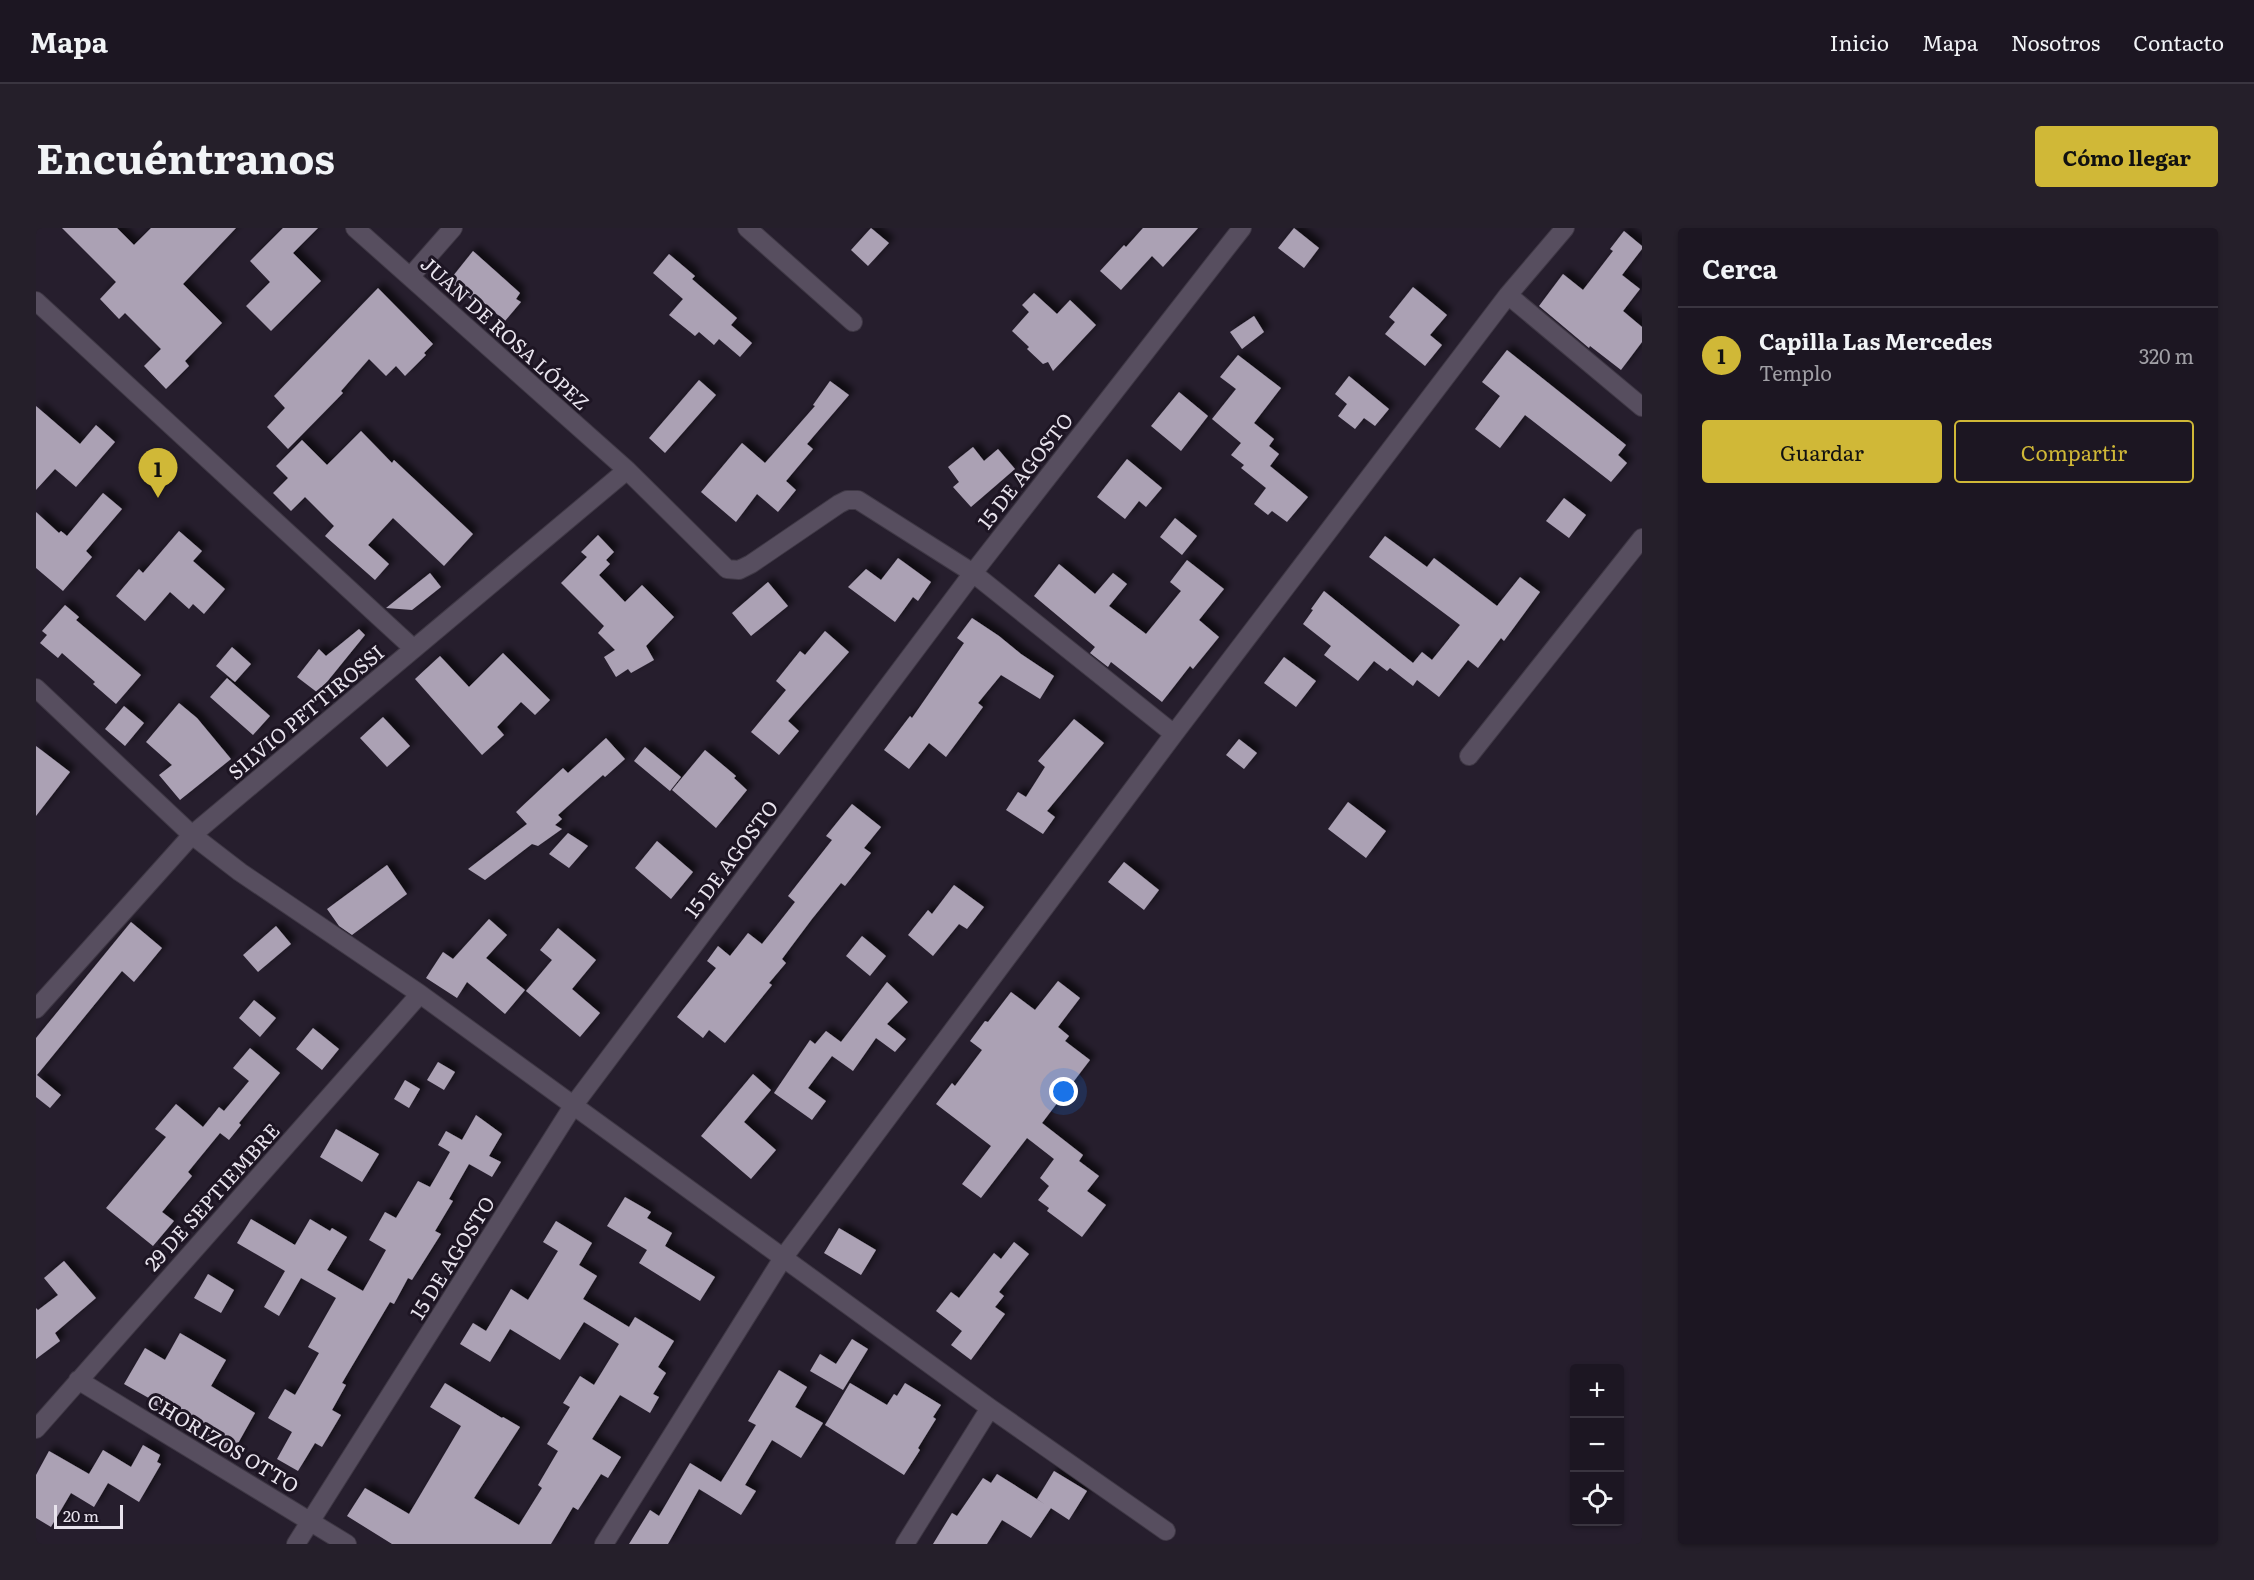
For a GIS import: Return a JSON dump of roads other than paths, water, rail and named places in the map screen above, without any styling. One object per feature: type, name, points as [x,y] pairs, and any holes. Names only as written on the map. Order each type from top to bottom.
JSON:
[{"type":"street","name":"JUAN DE ROSA LÓPEZ","points":[[355,228],[627,470],[727,569],[739,570],[751,564],[839,504],[847,500],[858,500],[973,573]]},
{"type":"street","points":[[410,277],[453,228]]},
{"type":"street","points":[[747,228],[853,322]]},
{"type":"street","name":"15 DE AGOSTO","points":[[296,1544],[573,1106],[973,573],[1242,228]]},
{"type":"street","points":[[604,1544],[783,1258],[1174,734],[1508,295],[1565,228]]},
{"type":"street","points":[[1508,295],[1642,407]]},
{"type":"street","points":[[36,301],[414,649]]},
{"type":"street","name":"SILVIO PETTIROSSI","points":[[36,1009],[192,835],[627,470]]},
{"type":"street","points":[[1468,756],[1642,538]]},
{"type":"street","points":[[973,573],[1174,734]]},
{"type":"street","points":[[36,688],[192,835],[240,872],[420,994],[990,1408],[1166,1531]]},
{"type":"street","name":"29 DE SEPTIEMBRE","points":[[36,1429],[420,994]]},
{"type":"street","name":"CHORIZOS OTTO","points":[[78,1380],[347,1544]]},
{"type":"street","points":[[905,1544],[990,1408]]},
{"type":"place","name":"Capilla Las Mercedes","points":[[158,498]]}]
